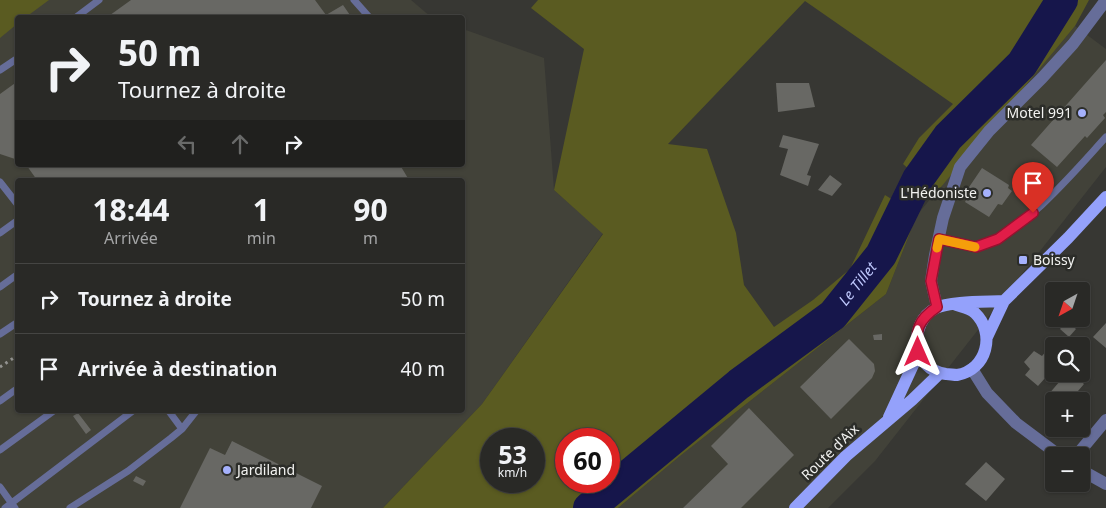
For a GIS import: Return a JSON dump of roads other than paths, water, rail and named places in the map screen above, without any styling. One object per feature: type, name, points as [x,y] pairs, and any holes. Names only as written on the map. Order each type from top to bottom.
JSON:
[{"type":"main road","points":[[1004,301],[954,304],[937,307],[927,314],[917,330],[916,337],[918,352],[926,364],[940,373],[956,375],[972,369],[981,361],[985,353],[987,337],[1004,301],[1068,238],[1106,197]]},
{"type":"main road","points":[[954,304],[970,309],[976,314],[984,324],[987,337]]},
{"type":"main road","name":"Route d'Aix","points":[[888,419],[918,352]]},
{"type":"main road","name":"Route d'Aix","points":[[795,508],[846,456],[912,400],[940,373]]},
{"type":"street","points":[[937,307],[931,281],[943,218],[960,167],[989,131],[1073,44],[1106,0]]},
{"type":"street","points":[[972,369],[987,392],[1016,423],[1048,447]]},
{"type":"street","points":[[1084,447],[1106,420]]},
{"type":"street","points":[[1090,475],[1106,484]]},
{"type":"lane","points":[[78,15],[99,0]]},
{"type":"lane","points":[[354,0],[367,15]]},
{"type":"lane","points":[[0,70],[15,60]]},
{"type":"lane","points":[[939,239],[976,247],[998,239],[1044,204],[1106,137]]},
{"type":"lane","points":[[0,182],[15,200]]},
{"type":"lane","points":[[0,233],[15,222]]},
{"type":"lane","points":[[0,286],[15,276]]},
{"type":"lane","points":[[0,334],[15,324]]},
{"type":"lane","points":[[0,401],[15,390]]},
{"type":"lane","points":[[0,450],[52,413]]},
{"type":"lane","points":[[0,487],[11,506],[130,413]]},
{"type":"lane","points":[[170,413],[182,430]]},
{"type":"lane","points":[[70,508],[128,471],[182,430],[195,413]]},
{"type":"waterway","name":"Le Tillet","points":[[589,508],[739,384],[833,315],[881,255],[918,179],[948,137],[1022,64],[1062,0]]},
{"type":"place","name":"Motel 991","points":[[1082,113]]},
{"type":"place","name":"L'Hédoniste","points":[[987,193]]},
{"type":"place","name":"Boissy","points":[[1023,260]]},
{"type":"place","name":"Jardiland","points":[[227,470]]}]
